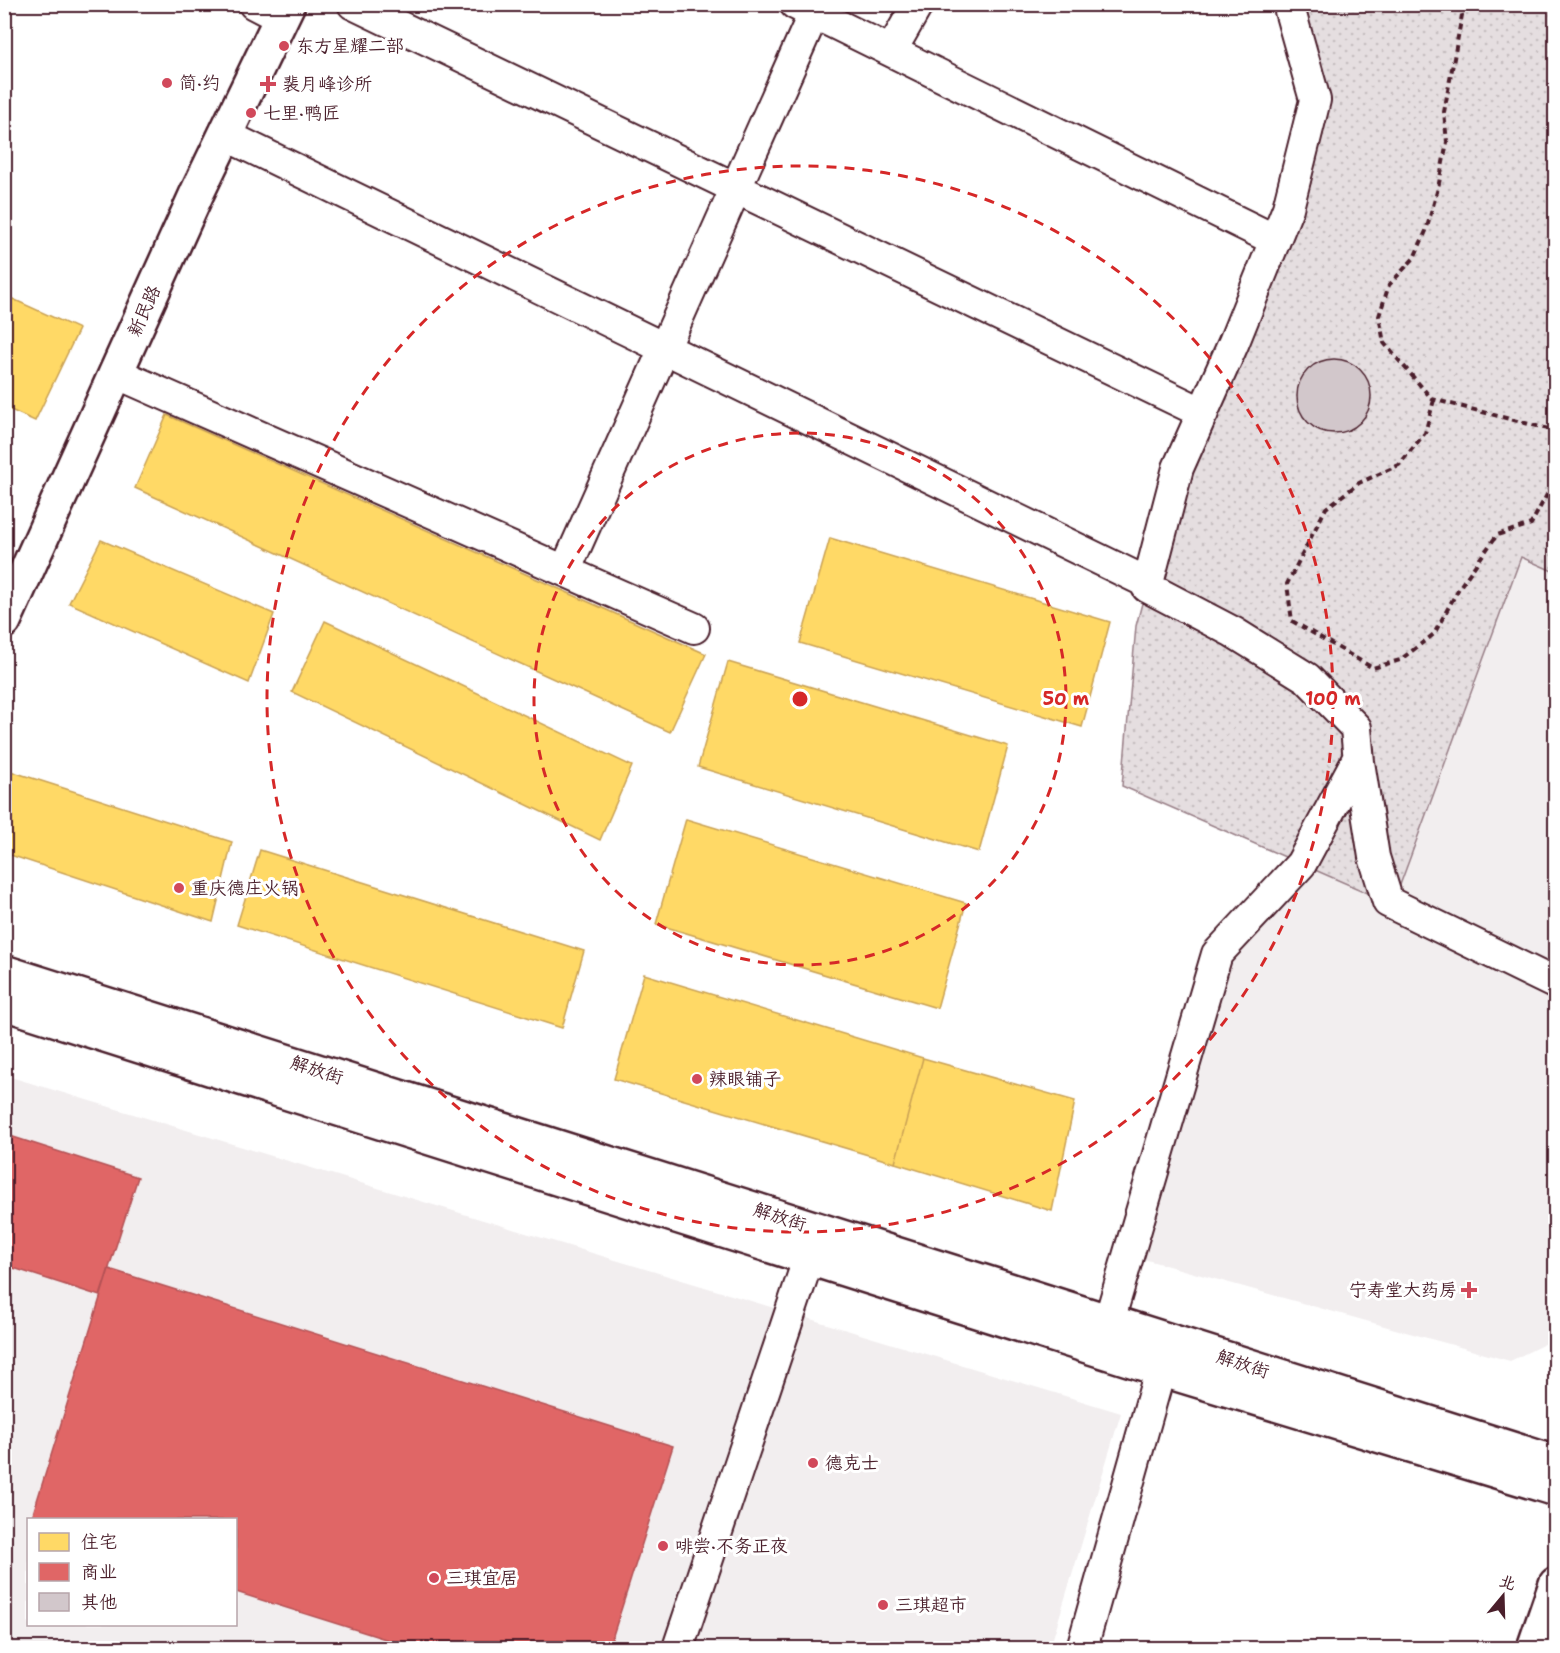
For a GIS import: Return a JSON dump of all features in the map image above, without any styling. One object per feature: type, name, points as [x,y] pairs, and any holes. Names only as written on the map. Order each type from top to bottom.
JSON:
[{"type":"main road","name":"新民路","points":[[4,621],[225,135],[274,9]]},
{"type":"main road","name":"解放街","points":[[4,972],[814,1244],[1109,1321],[1164,1355],[1556,1463]]},
{"type":"main road","points":[[4,1003],[814,1244],[1164,1355],[1556,1489]]},
{"type":"main road","points":[[1534,1648],[1556,1584]]},
{"type":"street","points":[[353,4],[1203,413]]},
{"type":"street","points":[[891,51],[918,4]]},
{"type":"street","points":[[1293,4],[1290,11],[1315,100],[1288,208],[1178,468],[1147,587],[1233,632],[1307,678],[1356,728],[1358,758],[1374,857],[1388,902],[1556,984]]},
{"type":"street","points":[[565,571],[735,189],[804,9],[1275,240]]},
{"type":"street","points":[[225,135],[1148,583]]},
{"type":"street","points":[[116,373],[694,628]]},
{"type":"street","points":[[1109,1321],[1217,954],[1301,864],[1358,758]]},
{"type":"street","points":[[678,1648],[814,1244]]},
{"type":"street","points":[[1082,1648],[1164,1355]]},
{"type":"path","points":[[1459,4],[1462,15],[1444,112],[1447,141],[1438,188],[1426,231],[1414,258],[1389,285],[1379,316],[1384,343],[1406,371],[1434,400],[1556,431]]},
{"type":"path","points":[[1434,400],[1425,433],[1399,465],[1359,483],[1326,508],[1287,584],[1292,621],[1373,668],[1400,660],[1434,634],[1459,588],[1497,535],[1531,524],[1556,478]]},
{"type":"shaded area","points":[[1293,5],[1555,5],[1555,572],[1521,557],[1393,904],[1122,786],[1136,626],[1178,468],[1318,86]]},
{"type":"shaded area","points":[[1521,556],[1555,572],[1555,1339],[1510,1361],[1129,1255],[1217,954],[1301,864],[1393,904]]},
{"type":"shaded area","points":[[4,1075],[1121,1413],[1050,1648],[5,1648]]},
{"type":"building: 住宅","points":[[4,295],[79,329],[35,421],[4,407]]},
{"type":"building: 住宅","points":[[167,415],[706,654],[670,732],[135,488]]},
{"type":"building: 住宅","points":[[830,538],[1110,622],[1082,727],[800,643]]},
{"type":"building: 住宅","points":[[101,540],[274,614],[249,683],[69,603]]},
{"type":"building: 住宅","points":[[325,621],[632,766],[600,840],[292,692]]},
{"type":"building: 住宅","points":[[728,662],[1008,746],[979,852],[698,767]]},
{"type":"building: 住宅","points":[[4,769],[232,842],[213,922],[4,853]]},
{"type":"building: 住宅","points":[[686,819],[966,903],[937,1008],[656,924]]},
{"type":"building: 住宅","points":[[260,850],[584,951],[562,1028],[237,925]]},
{"type":"building: 住宅","points":[[644,974],[923,1058],[895,1163],[614,1079]]},
{"type":"building: 住宅","points":[[923,1058],[1075,1101],[1052,1211],[895,1163]]},
{"type":"building: 商业","points":[[4,1134],[138,1177],[100,1296],[4,1265]]},
{"type":"building: 商业","points":[[109,1269],[673,1446],[609,1648],[414,1648],[237,1592],[237,1518],[32,1518]]},
{"type":"building: 其他","points":[[1334,359],[1348,362],[1360,370],[1368,382],[1371,396],[1368,410],[1360,422],[1348,430],[1334,433],[1320,430],[1308,422],[1300,410],[1297,396],[1300,382],[1308,370],[1320,362]]},
{"type":"place","name":"东方星耀二部","points":[[284,46]]},
{"type":"place","name":"简·约","points":[[167,83]]},
{"type":"place","name":"裴月峰诊所","points":[[268,84]]},
{"type":"place","name":"七里·鸭匠","points":[[251,113]]},
{"type":"place","name":"重庆德庄火锅","points":[[179,888]]},
{"type":"place","name":"辣眼铺子","points":[[697,1079]]},
{"type":"place","name":"宁寿堂大药房","points":[[1469,1290]]},
{"type":"place","name":"德克士","points":[[813,1463]]},
{"type":"place","name":"啡尝·不务正夜","points":[[663,1546]]},
{"type":"place","name":"三琪宜居","points":[[434,1578]]},
{"type":"place","name":"三琪超市","points":[[883,1605]]}]
